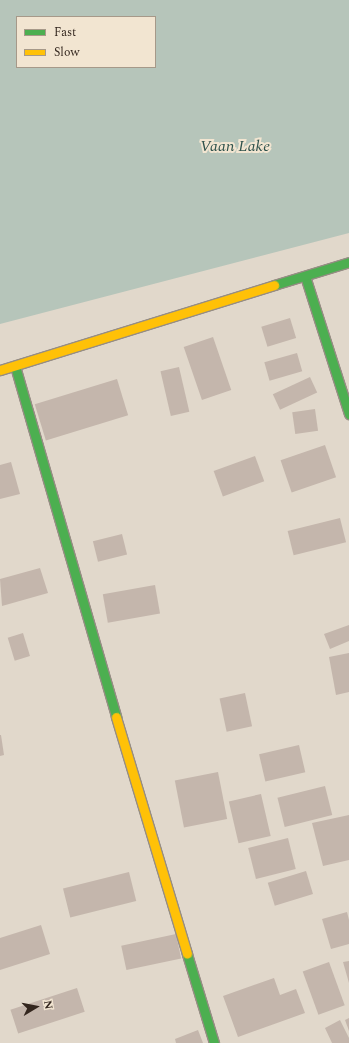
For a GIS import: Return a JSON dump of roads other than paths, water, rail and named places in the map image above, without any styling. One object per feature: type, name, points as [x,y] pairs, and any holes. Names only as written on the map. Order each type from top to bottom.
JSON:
[{"type":"street","points":[[0,370],[349,262]]},
{"type":"street","points":[[305,276],[349,414]]},
{"type":"street","points":[[15,366],[149,830],[214,1043]]},
{"type":"water","name":"Vaan Lake","points":[[0,0],[349,0],[349,233],[0,324]]}]
